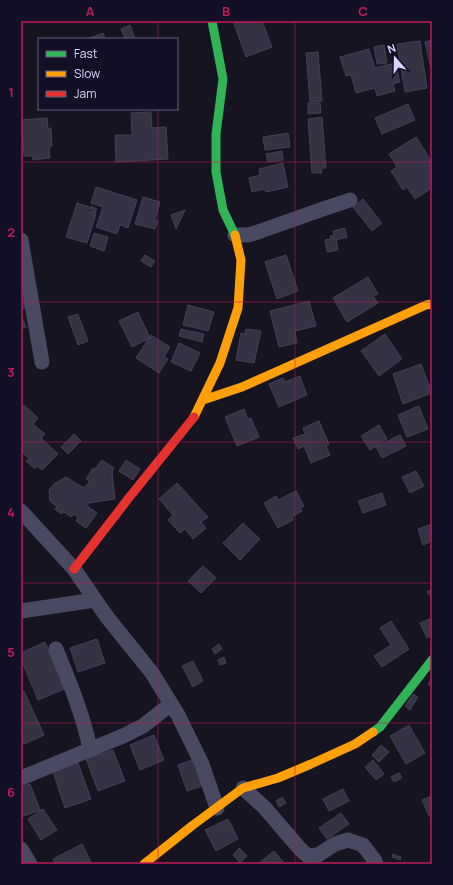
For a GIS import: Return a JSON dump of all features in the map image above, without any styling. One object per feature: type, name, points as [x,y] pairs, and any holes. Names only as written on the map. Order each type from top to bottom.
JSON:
[{"type":"street","points":[[74,569],[196,415],[220,363],[238,308],[241,260],[235,235],[223,210],[216,172],[216,134],[223,79],[212,21]]},
{"type":"street","points":[[235,235],[255,234],[350,200]]},
{"type":"street","points":[[21,240],[42,362]]},
{"type":"street","points":[[203,400],[242,387],[426,305],[432,304]]},
{"type":"street","points":[[21,511],[74,569],[107,617],[152,673],[178,715],[202,764],[218,808]]},
{"type":"street","points":[[21,611],[95,600]]},
{"type":"street","points":[[56,649],[76,699],[87,732],[90,749]]},
{"type":"street","points":[[144,864],[243,788],[278,778],[355,744],[380,727],[432,660]]},
{"type":"street","points":[[21,778],[143,726],[171,704]]},
{"type":"street","points":[[243,788],[264,807],[308,856],[318,856],[335,844],[348,840],[363,844],[376,864]]},
{"type":"street","points":[[21,850],[30,864]]},
{"type":"building","points":[[233,21],[262,21],[272,47],[246,57]]},
{"type":"building","points":[[130,25],[135,38],[125,38],[121,29]]},
{"type":"building","points":[[103,33],[105,38],[90,38]]},
{"type":"building","points":[[432,40],[432,68],[431,68],[425,42]]},
{"type":"building","points":[[420,41],[427,88],[405,92],[397,44]]},
{"type":"building","points":[[384,45],[387,63],[377,64],[374,47]]},
{"type":"building","points":[[369,49],[375,68],[395,63],[400,82],[393,84],[395,91],[377,96],[375,88],[356,93],[351,75],[346,76],[340,57]]},
{"type":"building","points":[[318,52],[322,101],[310,102],[306,53]]},
{"type":"building","points":[[308,103],[320,103],[321,113],[308,114]]},
{"type":"building","points":[[408,104],[415,120],[382,134],[375,118]]},
{"type":"building","points":[[151,112],[152,128],[166,127],[168,159],[116,162],[115,135],[132,135],[131,113]]},
{"type":"building","points":[[322,117],[326,168],[321,168],[322,173],[312,173],[308,119]]},
{"type":"building","points":[[47,118],[48,129],[51,128],[52,146],[49,146],[50,158],[33,160],[33,156],[24,156],[22,120]]},
{"type":"building","points":[[288,133],[290,147],[265,150],[263,137]]},
{"type":"building","points":[[416,137],[432,162],[432,188],[415,199],[407,187],[403,190],[391,171],[397,167],[389,154]]},
{"type":"building","points":[[282,151],[283,160],[268,162],[266,154]]},
{"type":"building","points":[[283,163],[288,187],[266,192],[265,189],[252,192],[249,178],[260,175],[259,169]]},
{"type":"building","points":[[96,187],[137,200],[128,228],[120,225],[117,234],[96,227],[103,207],[91,203]]},
{"type":"building","points":[[143,197],[160,202],[155,220],[158,221],[155,229],[135,224]]},
{"type":"building","points":[[363,199],[382,223],[372,231],[353,207]]},
{"type":"building","points":[[77,203],[89,207],[87,211],[96,214],[87,243],[66,237]]},
{"type":"building","points":[[91,206],[97,209],[95,213],[89,209]]},
{"type":"building","points":[[185,210],[176,229],[171,215]]},
{"type":"building","points":[[345,228],[347,237],[336,240],[338,250],[327,252],[325,240],[331,239],[330,236],[334,235],[333,231]]},
{"type":"building","points":[[94,233],[108,237],[104,251],[90,246]]},
{"type":"building","points":[[145,255],[155,261],[151,267],[141,261]]},
{"type":"building","points":[[286,255],[298,291],[277,299],[265,262]]},
{"type":"building","points":[[368,277],[378,294],[373,296],[378,303],[347,322],[333,298]]},
{"type":"building","points":[[25,298],[28,307],[21,309],[21,300]]},
{"type":"building","points":[[309,301],[316,326],[295,331],[297,343],[279,347],[270,311]]},
{"type":"building","points":[[188,305],[214,312],[208,331],[183,325]]},
{"type":"building","points":[[138,312],[150,338],[132,347],[119,321]]},
{"type":"building","points":[[78,314],[88,341],[78,345],[68,317]]},
{"type":"building","points":[[21,315],[26,327],[21,329]]},
{"type":"building","points":[[181,329],[204,334],[202,342],[179,336]]},
{"type":"building","points":[[246,329],[261,331],[254,363],[236,360],[241,333],[245,334]]},
{"type":"building","points":[[385,334],[402,359],[379,376],[361,351]]},
{"type":"building","points":[[151,335],[170,347],[164,357],[168,359],[159,373],[136,358]]},
{"type":"building","points":[[179,343],[200,353],[191,371],[171,362]]},
{"type":"building","points":[[421,364],[432,393],[403,404],[393,374]]},
{"type":"building","points":[[300,376],[307,395],[279,407],[269,384],[283,378],[285,382]]},
{"type":"building","points":[[24,405],[38,418],[33,424],[45,434],[41,438],[58,454],[42,470],[37,466],[35,469],[26,461],[29,458],[21,452],[21,408]]},
{"type":"building","points":[[419,406],[428,429],[407,437],[398,415]]},
{"type":"building","points":[[244,409],[248,419],[251,418],[259,437],[237,446],[225,417]]},
{"type":"building","points":[[319,421],[329,444],[326,446],[330,455],[311,463],[304,446],[298,449],[293,438],[305,434],[303,428]]},
{"type":"building","points":[[379,425],[387,439],[370,450],[361,436]]},
{"type":"building","points":[[74,434],[81,441],[68,454],[61,447]]},
{"type":"building","points":[[400,435],[406,446],[382,458],[376,447]]},
{"type":"building","points":[[102,460],[114,468],[112,473],[115,499],[89,503],[87,506],[97,513],[86,528],[76,521],[78,518],[74,514],[71,517],[64,512],[61,514],[55,509],[57,507],[50,501],[49,490],[54,484],[66,477],[84,488],[90,481],[86,479],[93,468],[95,469]]},
{"type":"building","points":[[126,460],[140,469],[133,480],[119,471]]},
{"type":"building","points":[[416,471],[424,486],[410,493],[402,477]]},
{"type":"building","points":[[177,483],[208,517],[201,522],[206,528],[193,539],[185,529],[180,533],[168,520],[173,515],[159,499]]},
{"type":"building","points":[[296,491],[304,506],[300,508],[302,511],[292,517],[293,520],[278,528],[264,503],[276,496],[278,500]]},
{"type":"building","points":[[382,493],[386,505],[363,513],[358,501]]},
{"type":"building","points":[[243,523],[260,539],[240,560],[223,543]]},
{"type":"building","points":[[432,524],[432,541],[423,545],[418,529]]},
{"type":"building","points":[[203,566],[216,578],[201,593],[188,581]]},
{"type":"building","points":[[432,589],[432,598],[427,592]]},
{"type":"building","points":[[432,618],[432,635],[427,638],[420,623]]},
{"type":"building","points":[[391,621],[409,649],[382,667],[374,656],[391,645],[380,628]]},
{"type":"building","points":[[97,639],[105,663],[78,672],[70,648]]},
{"type":"building","points":[[45,642],[64,689],[38,700],[21,659],[21,653]]},
{"type":"building","points":[[219,644],[222,649],[215,654],[212,649]]},
{"type":"building","points":[[224,657],[226,663],[220,665],[218,660]]},
{"type":"building","points":[[193,661],[203,681],[193,687],[182,666]]},
{"type":"building","points":[[432,678],[432,686],[428,684]]},
{"type":"building","points":[[24,691],[44,735],[24,744],[21,737],[21,693]]},
{"type":"building","points":[[413,694],[418,697],[410,710],[405,706]]},
{"type":"building","points":[[409,725],[425,753],[406,764],[390,736]]},
{"type":"building","points":[[154,735],[164,760],[140,770],[130,745]]},
{"type":"building","points":[[381,745],[389,752],[379,762],[372,755]]},
{"type":"building","points":[[113,750],[125,781],[98,791],[86,759]]},
{"type":"building","points":[[200,757],[208,784],[187,791],[178,765]]},
{"type":"building","points":[[77,760],[91,799],[65,808],[52,769]]},
{"type":"building","points":[[373,760],[384,774],[376,780],[365,767]]},
{"type":"building","points":[[399,773],[402,778],[394,782],[391,777]]},
{"type":"building","points":[[30,784],[40,810],[21,817],[21,787]]},
{"type":"building","points":[[343,789],[349,801],[329,811],[323,799]]},
{"type":"building","points":[[432,796],[432,815],[429,816],[422,800]]},
{"type":"building","points":[[282,797],[286,803],[279,807],[276,801]]},
{"type":"building","points":[[43,809],[57,830],[41,840],[28,819]]},
{"type":"building","points":[[341,813],[349,824],[327,839],[319,828]]},
{"type":"building","points":[[228,819],[238,839],[216,851],[205,830]]},
{"type":"building","points":[[82,844],[92,864],[55,864],[53,859]]},
{"type":"building","points":[[239,848],[247,856],[240,863],[233,855]]},
{"type":"building","points":[[274,851],[285,864],[258,864]]},
{"type":"building","points":[[393,854],[401,857],[400,860],[392,857]]},
{"type":"traffic: fast","points":[[212,21],[223,79],[216,134],[216,172],[223,210],[235,235]]},
{"type":"traffic: fast","points":[[373,732],[380,727],[432,660]]},
{"type":"traffic: slow","points":[[194,417],[220,363],[238,308],[241,260],[235,235]]},
{"type":"traffic: slow","points":[[203,400],[242,387],[426,305],[432,304]]},
{"type":"traffic: slow","points":[[144,864],[243,788],[278,778],[311,764],[355,744],[373,732]]},
{"type":"traffic: jam","points":[[74,569],[194,417]]}]
